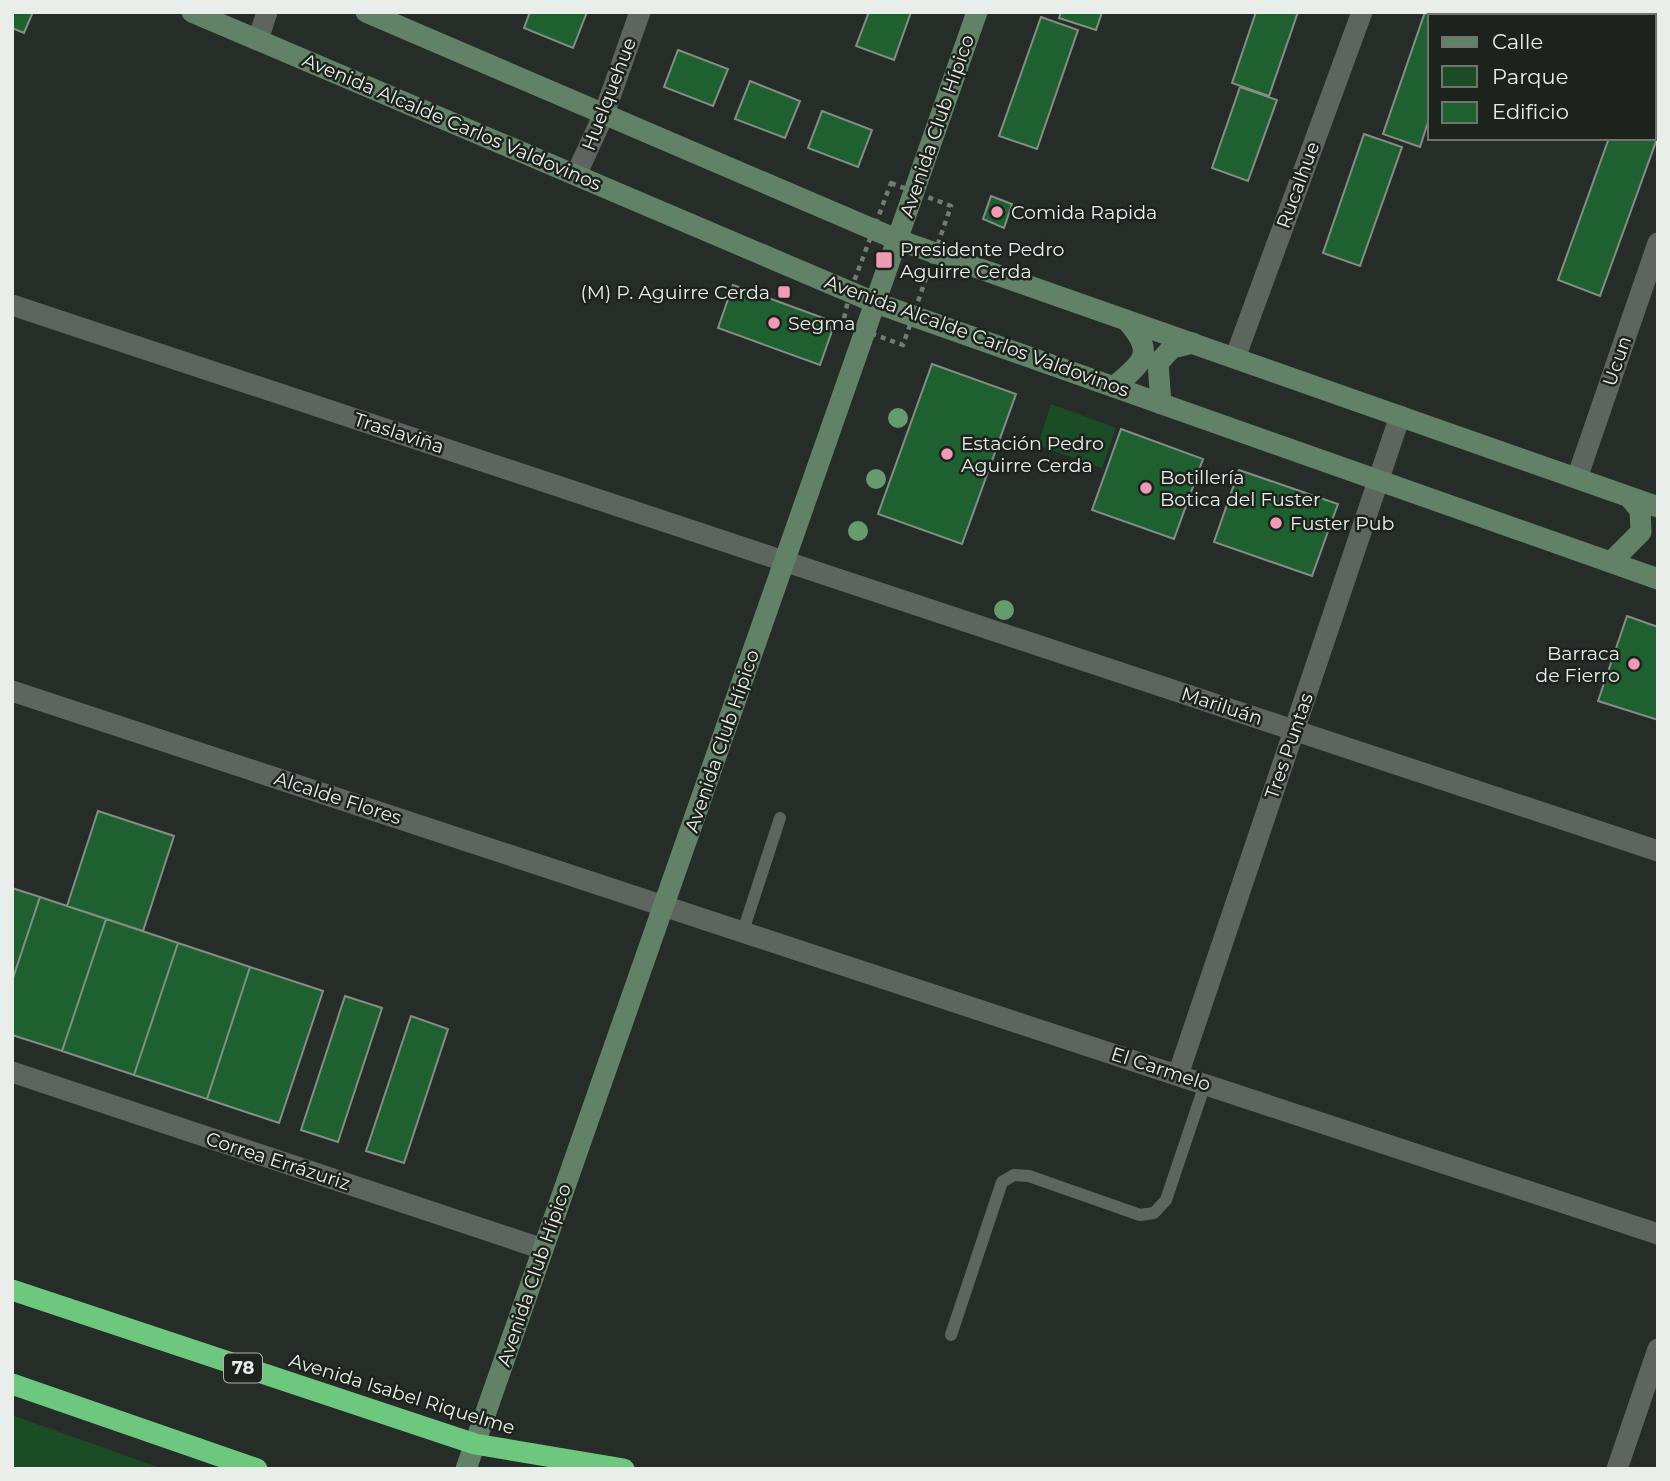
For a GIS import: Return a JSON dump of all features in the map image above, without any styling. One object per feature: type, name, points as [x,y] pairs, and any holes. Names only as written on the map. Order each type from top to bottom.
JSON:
[{"type":"highway","name":"Avenida Isabel Riquelme","points":[[12,1290],[475,1444],[624,1469]]},
{"type":"highway","points":[[12,1384],[257,1469]]},
{"type":"main road","name":"Avenida Alcalde Carlos Valdovinos","points":[[192,12],[876,303],[1658,579]]},
{"type":"main road","points":[[366,12],[389,17],[604,114],[898,240],[1658,507]]},
{"type":"main road","name":"Avenida Club Hípico","points":[[466,1469],[977,12]]},
{"type":"main road","points":[[1114,387],[1140,363],[1144,350],[1143,338],[1126,320]]},
{"type":"main road","points":[[1161,404],[1158,363],[1172,348],[1193,343]]},
{"type":"main road","points":[[1611,562],[1641,532],[1640,510],[1629,497]]},
{"type":"street","points":[[258,40],[267,12]]},
{"type":"street","name":"Huelquehue","points":[[576,175],[604,114],[640,12]]},
{"type":"street","name":"Rucalhue","points":[[1235,358],[1362,12]]},
{"type":"street","name":"Ucun","points":[[1577,478],[1658,243]]},
{"type":"street","name":"Traslaviña","points":[[12,305],[786,561]]},
{"type":"street","name":"Tres Puntas","points":[[1178,1075],[1400,416]]},
{"type":"street","name":"Mariluán","points":[[786,561],[1658,851]]},
{"type":"street","name":"Alcalde Flores","points":[[12,691],[665,905]]},
{"type":"street","name":"El Carmelo","points":[[665,905],[1658,1234]]},
{"type":"street","name":"Correa Errázuriz","points":[[12,1072],[543,1249]]},
{"type":"street","points":[[1617,1469],[1658,1349]]},
{"type":"lane","points":[[743,931],[780,818]]},
{"type":"lane","points":[[951,1335],[1002,1182],[1014,1175],[1029,1176],[1140,1215],[1154,1213],[1166,1200],[1205,1084]]},
{"type":"green space","points":[[1051,404],[1116,428],[1102,468],[1038,445]]},
{"type":"green space","points":[[12,1415],[163,1469],[12,1469]]},
{"type":"building","points":[[12,12],[33,12],[24,33],[12,28]]},
{"type":"building","points":[[530,12],[587,12],[573,48],[524,28]]},
{"type":"building","points":[[869,12],[911,12],[894,60],[856,46]]},
{"type":"building","points":[[1061,12],[1102,12],[1096,30],[1059,18]]},
{"type":"building","points":[[1256,12],[1298,12],[1269,96],[1232,83]]},
{"type":"building","points":[[1425,12],[1466,12],[1428,14],[1428,122],[1420,147],[1383,134]]},
{"type":"building","points":[[1658,12],[1658,136],[1600,296],[1558,280],[1608,140],[1656,140],[1655,14]]},
{"type":"building","points":[[1041,17],[1078,30],[1037,149],[999,136]]},
{"type":"building","points":[[678,50],[728,69],[713,106],[664,87]]},
{"type":"building","points":[[750,81],[800,101],[785,138],[735,119]]},
{"type":"building","points":[[1240,87],[1277,100],[1248,181],[1212,168]]},
{"type":"building","points":[[822,111],[872,130],[858,167],[808,148]]},
{"type":"building","points":[[1364,134],[1402,147],[1360,266],[1323,253]]},
{"type":"building","name":"Comida Rapida","points":[[991,196],[1012,204],[1004,228],[983,219]]},
{"type":"building","name":"Segma","points":[[733,285],[826,319],[832,331],[820,365],[718,328]]},
{"type":"building","name":"Estación Pedro Aguirre Cerda","points":[[932,364],[1016,394],[962,544],[878,514]]},
{"type":"building","name":"Botillería Botica del Fuster","points":[[1121,429],[1203,459],[1174,539],[1092,510]]},
{"type":"building","name":"Fuster Pub","points":[[1239,470],[1338,504],[1312,576],[1214,542]]},
{"type":"building","name":"Barraca de Fierro","points":[[1627,616],[1658,627],[1658,720],[1598,701]]},
{"type":"building","points":[[98,811],[174,836],[143,931],[67,906]]},
{"type":"building","points":[[12,888],[40,897],[12,981]]},
{"type":"building","points":[[40,897],[106,919],[62,1051],[12,1035],[12,981]]},
{"type":"building","points":[[106,919],[178,943],[134,1075],[62,1051]]},
{"type":"building","points":[[178,943],[250,967],[207,1099],[134,1075]]},
{"type":"building","points":[[250,967],[323,991],[279,1123],[207,1099]]},
{"type":"building","points":[[345,996],[382,1008],[338,1142],[301,1130]]},
{"type":"building","points":[[411,1016],[448,1029],[404,1163],[366,1151]]},
{"type":"place","name":"Comida Rapida","points":[[997,212]]},
{"type":"place","name":"Presidente Pedro Aguirre Cerda","points":[[884,260]]},
{"type":"place","name":"(M) P. Aguirre Cerda","points":[[784,292]]},
{"type":"place","name":"Segma","points":[[774,323]]},
{"type":"place","name":"Estación Pedro Aguirre Cerda","points":[[947,454]]},
{"type":"place","name":"Botillería Botica del Fuster","points":[[1146,488]]},
{"type":"place","name":"Fuster Pub","points":[[1276,523]]},
{"type":"place","name":"Barraca de Fierro","points":[[1634,664]]}]
